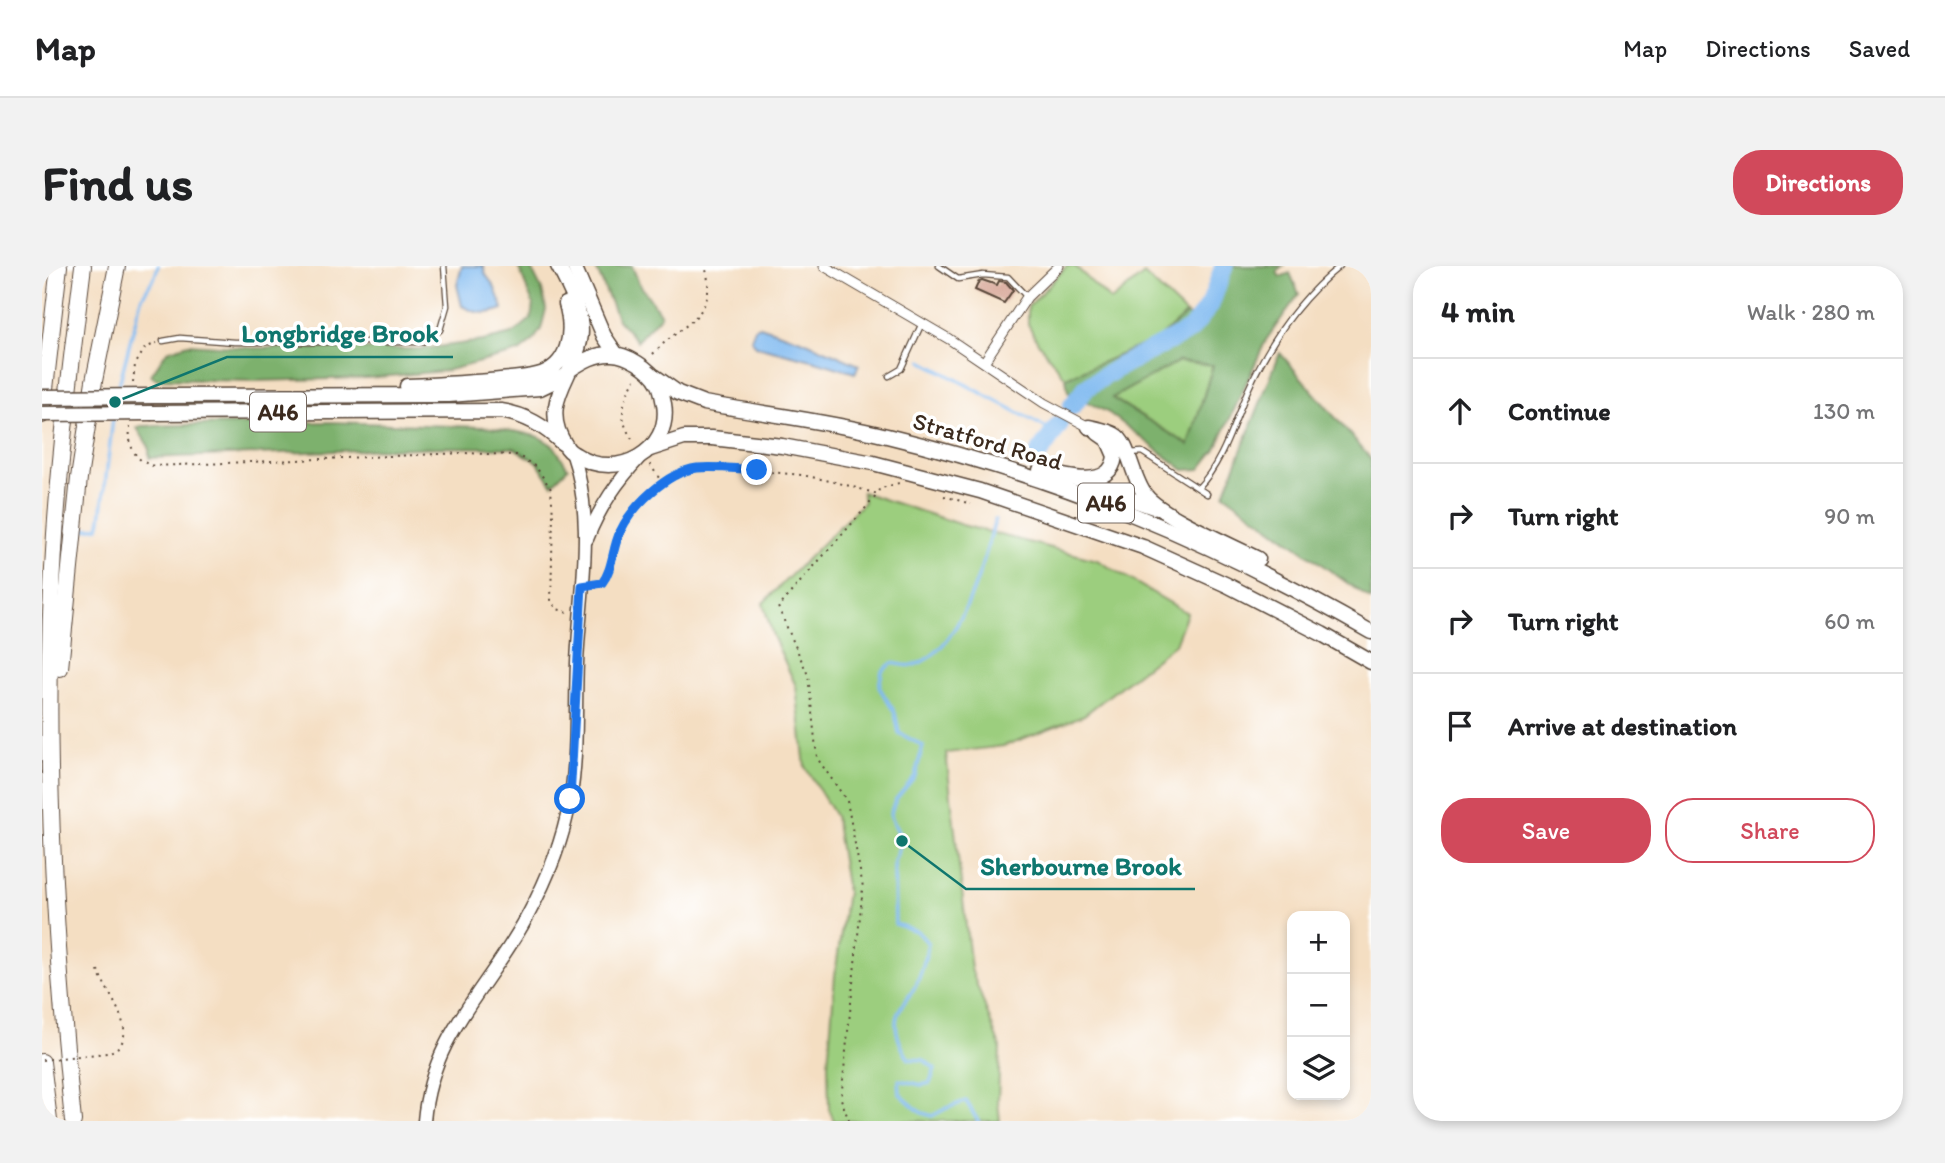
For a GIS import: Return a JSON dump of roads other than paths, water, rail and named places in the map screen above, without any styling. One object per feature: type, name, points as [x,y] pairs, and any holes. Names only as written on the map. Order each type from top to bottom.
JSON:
[{"type":"highway","points":[[42,414],[59,266]]},
{"type":"highway","points":[[73,1121],[55,928],[50,715],[56,525],[63,435],[83,266]]},
{"type":"highway","points":[[50,715],[62,659],[79,478],[94,381],[117,266]]},
{"type":"highway","points":[[277,396],[337,389],[448,384],[545,373],[565,353],[571,327],[567,306],[550,266]]},
{"type":"highway","points":[[558,266],[573,296],[581,325],[580,341],[558,393],[556,411],[569,449],[594,464],[606,466],[647,456],[662,430],[665,419],[661,390],[654,376],[616,354],[604,336],[574,266]]},
{"type":"highway","points":[[568,372],[592,357],[616,354]]},
{"type":"highway","name":"A46","points":[[42,397],[460,395],[540,388],[568,372]]},
{"type":"highway","name":"Stratford Road","points":[[654,376],[678,393],[704,403],[885,435],[1019,472],[1150,520],[1263,572],[1371,631]]},
{"type":"highway","name":"A46","points":[[42,414],[501,411],[529,419],[548,430],[569,449]]},
{"type":"highway","points":[[1089,427],[1117,435],[1128,453],[1134,477],[1143,492],[1167,513]]},
{"type":"highway","points":[[1068,477],[1098,478],[1111,470],[1114,463],[1112,444],[1089,427]]},
{"type":"highway","points":[[885,435],[994,457],[1119,493],[1167,513],[1260,560],[1371,631]]},
{"type":"highway","name":"Stratford Road","points":[[647,456],[684,438],[761,443],[873,463],[980,491],[1143,547],[1227,584],[1371,662]]},
{"type":"highway","points":[[42,1061],[49,1121]]},
{"type":"main road","points":[[424,1121],[432,1074],[443,1049],[454,1027],[528,916],[564,829],[573,771],[586,543],[582,487],[569,449]]},
{"type":"main road","points":[[586,543],[601,506],[614,486],[647,456]]},
{"type":"street","name":"Stratford Road","points":[[824,266],[922,323],[1044,403],[1089,427]]},
{"type":"street","points":[[984,362],[1027,297],[1059,266]]},
{"type":"lane","points":[[163,341],[180,338],[235,342],[422,342],[440,330],[447,306],[444,266]]},
{"type":"lane","points":[[939,266],[958,279],[983,275],[1008,277],[1027,297]]},
{"type":"lane","points":[[1198,488],[1220,457],[1256,372],[1281,327],[1340,266]]},
{"type":"lane","points":[[889,376],[901,369],[922,323]]},
{"type":"lane","points":[[1128,453],[1142,452],[1207,494]]},
{"type":"water","points":[[462,266],[483,266],[503,309],[482,313],[462,306],[457,285]]},
{"type":"water","points":[[760,326],[804,341],[859,365],[855,373],[756,346],[751,339],[755,328]]},
{"type":"waterway","points":[[117,393],[141,299],[158,266]]},
{"type":"waterway","points":[[1072,406],[1087,387],[1190,330],[1210,305],[1224,266]]},
{"type":"waterway","points":[[922,361],[1054,432]]},
{"type":"waterway","points":[[85,529],[99,527],[113,418]]},
{"type":"waterway","points":[[1038,455],[1059,425]]},
{"type":"waterway","points":[[978,1121],[966,1101],[932,1116],[920,1112],[900,1094],[899,1080],[922,1085],[930,1083],[935,1069],[924,1060],[909,1059],[900,1043],[896,1025],[900,1009],[918,980],[928,943],[917,931],[895,924],[894,861],[902,841],[890,814],[896,799],[915,776],[923,746],[899,733],[895,713],[879,687],[882,671],[892,663],[914,665],[931,656],[945,642],[968,603],[995,520]]},
{"type":"place","name":"Longbridge Brook","points":[[115,402]]},
{"type":"place","name":"Sherbourne Brook","points":[[902,841]]}]
